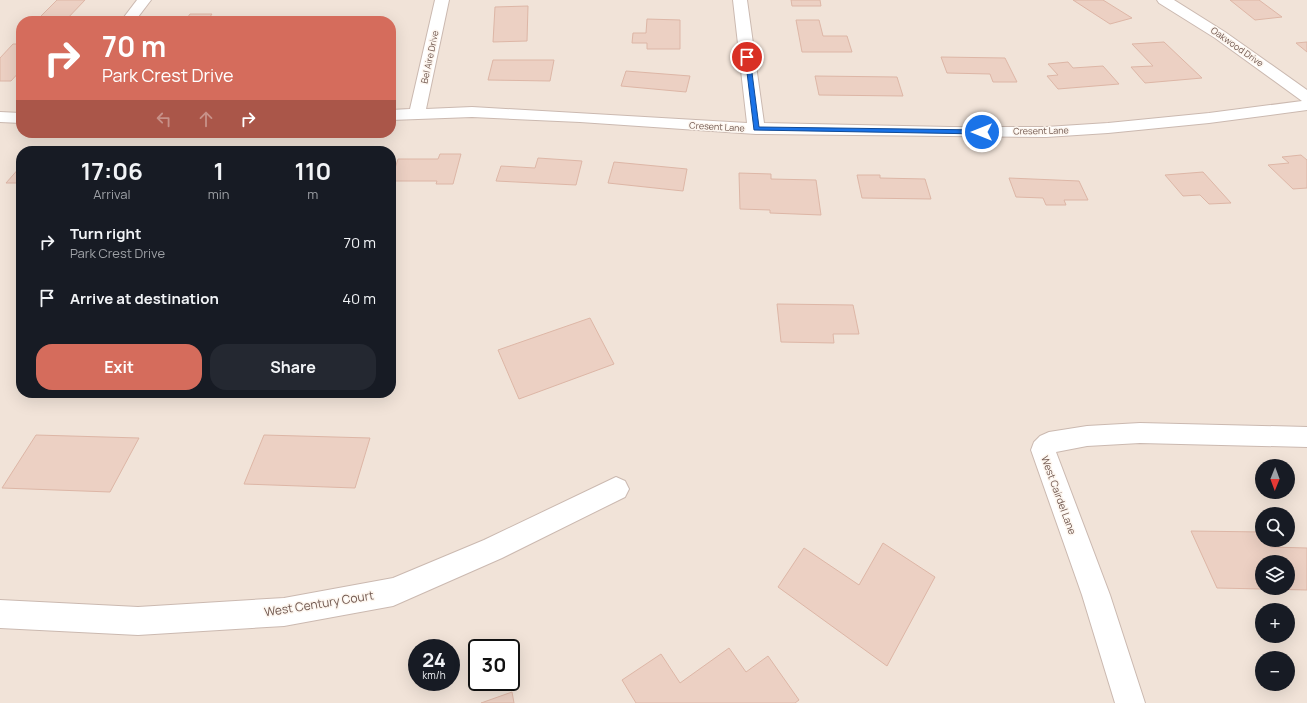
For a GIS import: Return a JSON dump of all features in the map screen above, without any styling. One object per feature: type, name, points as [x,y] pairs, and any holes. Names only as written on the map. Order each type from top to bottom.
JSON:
[{"type":"street","points":[[132,16],[144,0]]},
{"type":"street","name":"Bel Aire Drive","points":[[417,114],[442,0]]},
{"type":"street","points":[[740,0],[756,129]]},
{"type":"street","name":"Oakwood Drive","points":[[1164,0],[1220,34],[1307,97]]},
{"type":"street","name":"Cresent Lane","points":[[396,116],[472,112],[534,114],[691,126],[756,129],[1046,132],[1108,128],[1209,118],[1307,105]]},
{"type":"street","points":[[0,117],[16,118]]},
{"type":"street","name":"West Cairdel Lane","points":[[1130,703],[1096,595],[1043,450],[1049,443],[1087,436],[1140,433],[1307,437]]},
{"type":"street","name":"West Century Court","points":[[0,614],[138,621],[284,612],[394,592],[493,550],[616,489]]},
{"type":"shaded area","points":[[0,0],[1307,0],[1307,703],[0,703]]},
{"type":"building","points":[[57,0],[85,0],[70,16],[41,16]]},
{"type":"building","points":[[791,0],[820,0],[821,6],[792,6]]},
{"type":"building","points":[[1073,0],[1103,0],[1132,18],[1110,24]]},
{"type":"building","points":[[1230,0],[1259,0],[1282,17],[1255,20]]},
{"type":"building","points":[[528,6],[527,41],[493,42],[495,7]]},
{"type":"building","points":[[190,14],[212,14],[211,16],[189,16]]},
{"type":"building","points":[[647,19],[680,20],[680,49],[647,49],[647,43],[632,43],[633,33],[646,33]]},
{"type":"building","points":[[796,20],[819,20],[823,36],[847,36],[852,52],[802,52]]},
{"type":"building","points":[[1164,42],[1202,78],[1145,83],[1131,67],[1153,66],[1132,44]]},
{"type":"building","points":[[1307,42],[1307,52],[1296,43]]},
{"type":"building","points":[[13,44],[16,44],[16,76],[11,81],[0,81],[0,58]]},
{"type":"building","points":[[941,57],[1005,58],[1017,82],[993,82],[990,74],[947,73]]},
{"type":"building","points":[[493,60],[554,60],[550,81],[488,80]]},
{"type":"building","points":[[1068,62],[1073,68],[1103,66],[1119,84],[1058,89],[1047,76],[1058,75],[1048,64]]},
{"type":"building","points":[[626,71],[690,76],[686,92],[621,86]]},
{"type":"building","points":[[815,76],[897,77],[903,96],[819,95]]},
{"type":"building","points":[[440,154],[461,154],[453,184],[436,184],[437,181],[396,181],[396,165],[398,159],[438,159]]},
{"type":"building","points":[[1301,155],[1307,160],[1307,188],[1293,189],[1268,165],[1289,163],[1282,157]]},
{"type":"building","points":[[538,158],[582,161],[576,185],[496,181],[501,166],[535,168]]},
{"type":"building","points":[[614,162],[687,169],[683,191],[608,183]]},
{"type":"building","points":[[16,172],[16,183],[6,183]]},
{"type":"building","points":[[1203,172],[1231,203],[1209,204],[1200,195],[1183,196],[1165,175]]},
{"type":"building","points":[[739,173],[771,174],[771,179],[816,180],[821,215],[770,213],[770,210],[740,209]]},
{"type":"building","points":[[857,175],[880,175],[880,178],[925,179],[931,199],[862,198]]},
{"type":"building","points":[[1009,178],[1079,181],[1088,200],[1064,200],[1066,205],[1046,205],[1043,198],[1016,197]]},
{"type":"building","points":[[777,304],[853,305],[859,334],[833,334],[834,343],[781,342]]},
{"type":"building","points":[[590,318],[614,364],[519,399],[498,350]]},
{"type":"building","points":[[36,435],[139,438],[110,492],[2,488]]},
{"type":"building","points":[[264,435],[370,438],[355,488],[244,484]]},
{"type":"building","points":[[1191,531],[1255,532],[1255,547],[1307,548],[1307,590],[1295,590],[1295,555],[1255,555],[1255,589],[1217,588]]},
{"type":"building","points":[[883,543],[935,577],[887,666],[778,587],[804,548],[859,585]]},
{"type":"building","points":[[729,648],[746,672],[768,656],[799,700],[795,703],[636,703],[622,680],[661,654],[680,683]]},
{"type":"building","points":[[512,692],[514,703],[481,703]]},
{"type":"route","points":[[747,57],[756,129],[982,132]]}]
